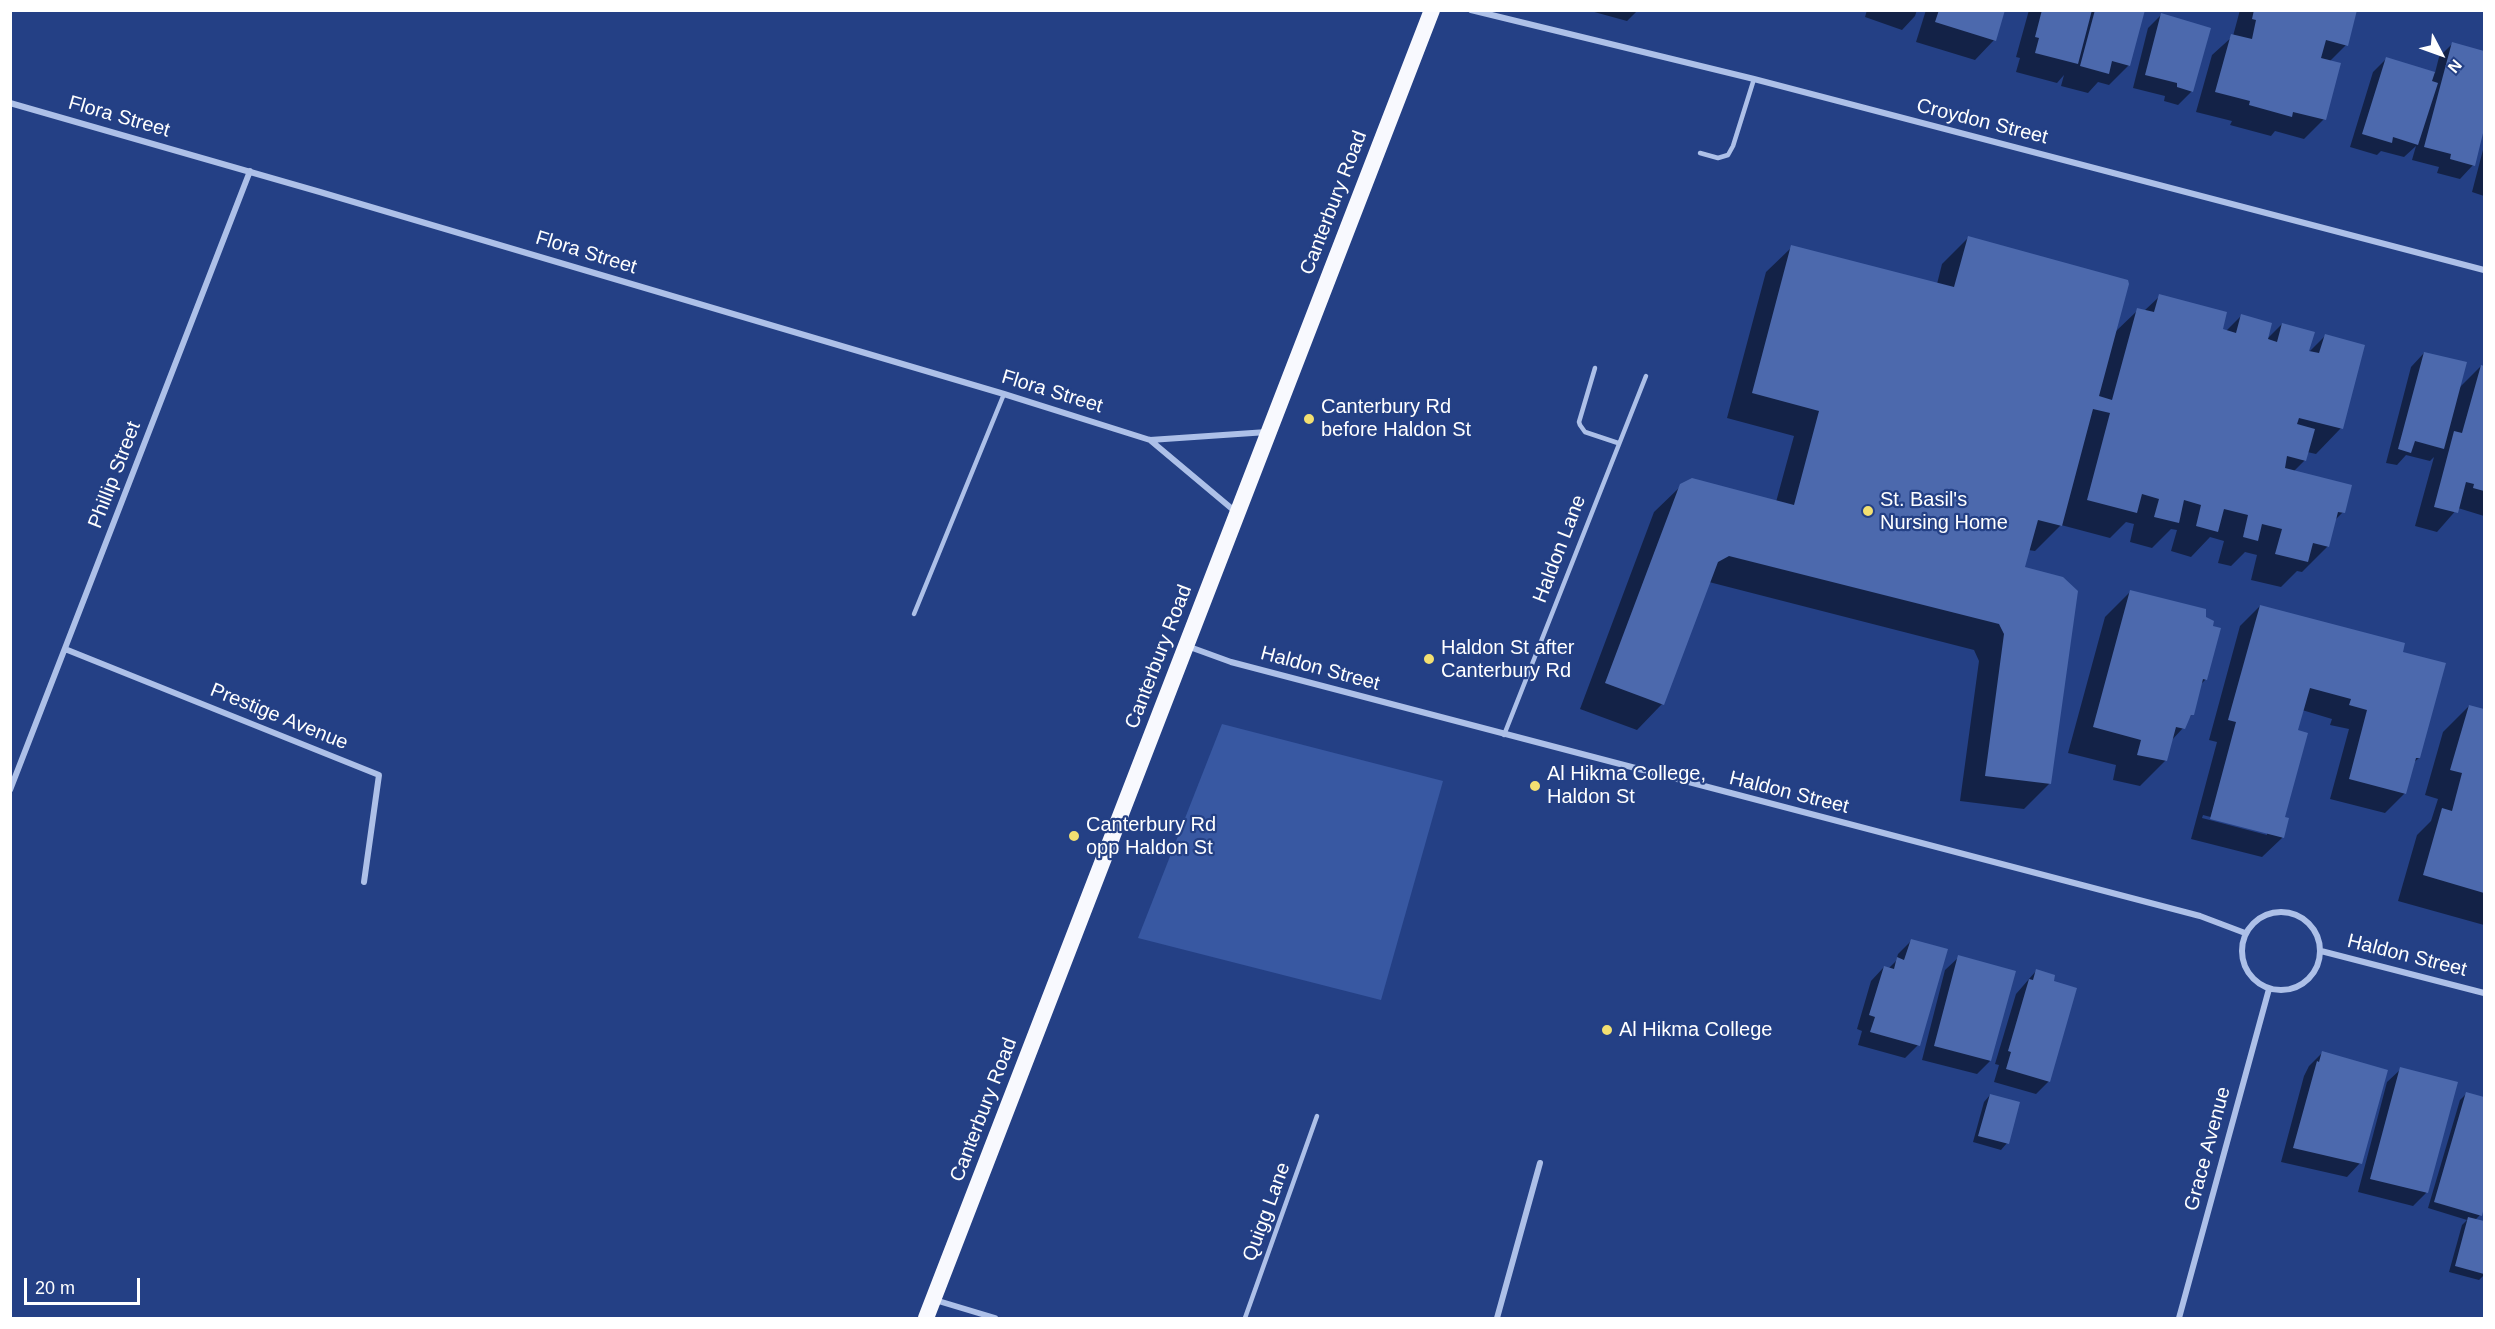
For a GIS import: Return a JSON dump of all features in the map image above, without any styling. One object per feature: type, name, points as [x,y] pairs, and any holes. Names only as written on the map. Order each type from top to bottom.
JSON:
[{"type":"highway","name":"Canterbury Road","points":[[926,1318],[1432,10]]},
{"type":"street","name":"Croydon Street","points":[[1471,10],[1754,80],[2484,270]]},
{"type":"street","name":"Flora Street","points":[[10,103],[250,171],[1004,394],[1150,440],[1268,432]]},
{"type":"street","name":"Phillip Street","points":[[10,790],[250,171]]},
{"type":"street","name":"Flora Street","points":[[1150,440],[1237,513]]},
{"type":"street","name":"Haldon Street","points":[[1186,646],[1231,663],[2200,916],[2246,933]]},
{"type":"street","name":"Prestige Avenue","points":[[65,650],[380,775],[364,882]]},
{"type":"street","points":[[2277,912],[2302,917],[2312,926],[2321,951],[2313,974],[2305,983],[2288,990],[2270,989],[2257,983],[2245,967],[2241,946],[2246,933],[2265,915],[2277,912]]},
{"type":"street","name":"Haldon Street","points":[[2321,951],[2484,993]]},
{"type":"street","name":"Grace Avenue","points":[[2179,1318],[2270,989]]},
{"type":"street","points":[[1497,1318],[1540,1163]]},
{"type":"street","points":[[933,1299],[995,1318]]},
{"type":"lane","points":[[1700,153],[1718,158],[1728,155],[1754,80]]},
{"type":"lane","points":[[1595,368],[1579,422],[1585,432],[1618,443]]},
{"type":"lane","name":"Haldon Lane","points":[[1504,735],[1646,376]]},
{"type":"lane","points":[[914,614],[1004,394]]},
{"type":"lane","name":"Quigg Lane","points":[[1245,1318],[1317,1116]]},
{"type":"shaded area","points":[[1222,724],[1443,781],[1381,1000],[1138,938]]},
{"type":"building","points":[[1939,10],[2005,10],[1996,41],[1935,22]]},
{"type":"building","points":[[2042,10],[2092,10],[2078,64],[2035,53],[2039,38],[2035,37]]},
{"type":"building","points":[[2095,10],[2145,10],[2130,66],[2112,61],[2109,74],[2080,66]]},
{"type":"building","points":[[2254,10],[2357,10],[2348,46],[2326,40],[2321,58],[2341,63],[2326,120],[2293,112],[2292,117],[2249,105],[2250,101],[2215,92],[2231,34],[2252,39],[2256,20],[2252,19]]},
{"type":"building","points":[[2161,13],[2211,28],[2193,92],[2177,87],[2177,83],[2145,75]]},
{"type":"building","points":[[2452,42],[2484,51],[2484,129],[2475,166],[2450,159],[2451,154],[2424,147]]},
{"type":"building","points":[[2386,57],[2435,72],[2432,81],[2438,83],[2418,145],[2393,137],[2392,143],[2362,134]]},
{"type":"building","name":"St. Basil's Nursing Home","points":[[1968,236],[2128,280],[2129,284],[2099,396],[2112,400],[2137,308],[2154,312],[2159,294],[2227,312],[2223,329],[2236,333],[2241,314],[2272,323],[2268,339],[2277,342],[2282,323],[2315,332],[2309,351],[2319,353],[2325,334],[2365,345],[2343,429],[2299,418],[2297,424],[2315,429],[2306,461],[2287,456],[2285,468],[2352,485],[2345,513],[2338,512],[2329,547],[2313,543],[2308,562],[2275,554],[2282,529],[2262,524],[2258,541],[2243,537],[2248,515],[2224,509],[2218,532],[2196,526],[2201,505],[2184,500],[2179,523],[2154,517],[2159,499],[2142,494],[2137,513],[2087,500],[2110,413],[2093,409],[2062,526],[2038,520],[2025,567],[2063,577],[2078,591],[2051,784],[1985,776],[2004,634],[1999,624],[1729,556],[1718,562],[1664,705],[1605,683],[1680,484],[1692,478],[1794,505],[1819,411],[1752,393],[1791,245],[1954,287]]},
{"type":"building","points":[[2424,352],[2467,362],[2444,449],[2415,441],[2411,453],[2398,449]]},
{"type":"building","points":[[2481,365],[2484,366],[2484,491],[2473,488],[2474,484],[2466,482],[2458,513],[2434,507],[2454,431],[2462,433]]},
{"type":"building","points":[[2130,590],[2206,609],[2206,617],[2214,621],[2213,626],[2221,628],[2207,680],[2203,679],[2194,715],[2191,715],[2185,729],[2176,727],[2167,761],[2137,755],[2141,740],[2093,727]]},
{"type":"building","points":[[2260,605],[2405,643],[2403,652],[2446,663],[2420,758],[2416,758],[2406,794],[2349,779],[2367,710],[2349,705],[2351,699],[2310,688],[2298,730],[2308,733],[2285,817],[2289,818],[2284,838],[2210,819],[2236,722],[2228,720]]},
{"type":"building","points":[[2469,705],[2484,709],[2484,893],[2423,875],[2442,808],[2452,811],[2462,773],[2450,770]]},
{"type":"building","points":[[1911,939],[1948,949],[1920,1046],[1870,1032],[1875,1017],[1869,1015],[1884,966],[1894,969],[1897,957],[1904,960]]},
{"type":"building","points":[[1958,955],[2016,971],[1991,1061],[1934,1046]]},
{"type":"building","points":[[2036,969],[2055,975],[2054,981],[2077,988],[2050,1082],[2006,1069],[2011,1052],[2008,1051],[2029,979],[2033,980]]},
{"type":"building","points":[[2322,1051],[2388,1070],[2362,1164],[2293,1148],[2317,1061],[2319,1062]]},
{"type":"building","points":[[2400,1067],[2458,1082],[2428,1193],[2370,1179]]},
{"type":"building","points":[[2466,1092],[2484,1097],[2484,1207],[2482,1216],[2434,1202]]},
{"type":"building","points":[[1990,1094],[2020,1102],[2009,1144],[1978,1136]]},
{"type":"building","points":[[2468,1217],[2484,1221],[2484,1274],[2455,1266]]},
{"type":"place","name":"Canterbury Rd before Haldon St","points":[[1309,419]]},
{"type":"place","name":"St. Basil's Nursing Home","points":[[1868,511]]},
{"type":"place","name":"Haldon St after Canterbury Rd","points":[[1429,659]]},
{"type":"place","name":"Al Hikma College, Haldon St","points":[[1535,786]]},
{"type":"place","name":"Canterbury Rd opp Haldon St","points":[[1074,836]]},
{"type":"place","name":"Al Hikma College","points":[[1607,1030]]}]
